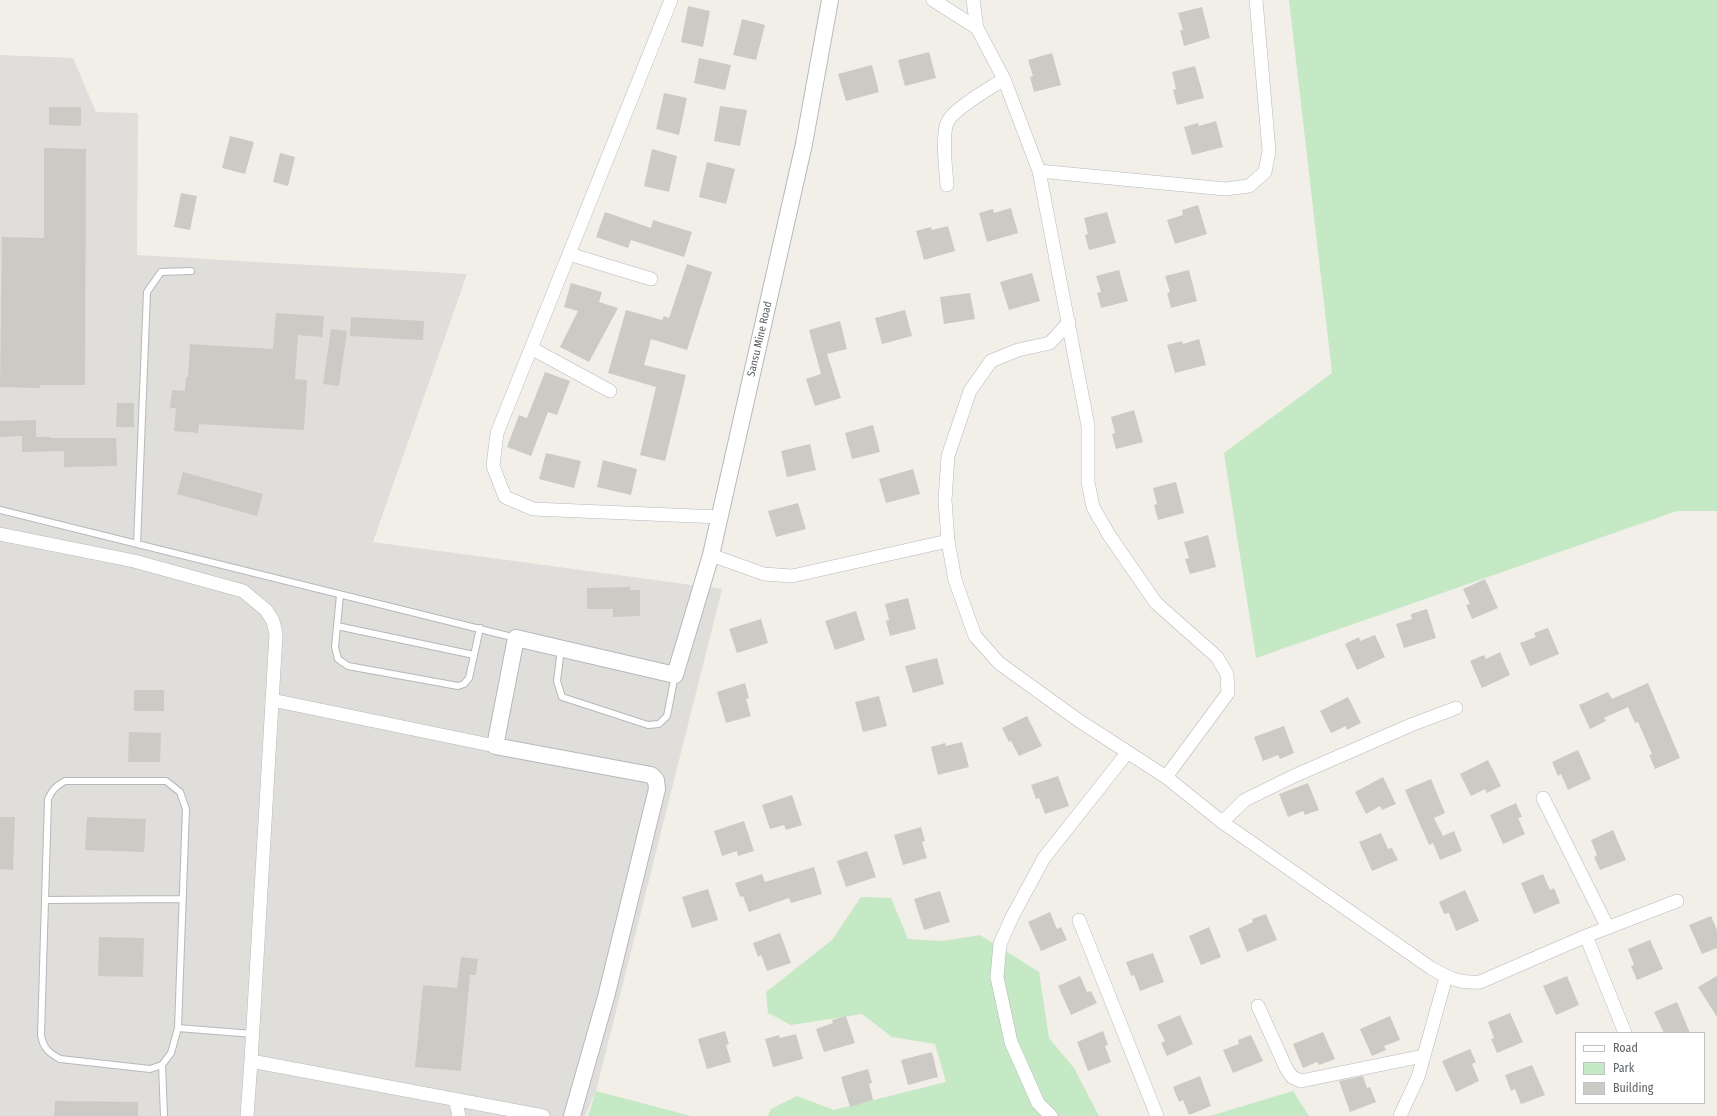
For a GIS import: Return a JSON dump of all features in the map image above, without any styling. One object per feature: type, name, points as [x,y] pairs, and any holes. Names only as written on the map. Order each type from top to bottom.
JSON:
[{"type":"street","points":[[671,0],[497,433],[493,466],[505,497],[533,509],[719,517]]},
{"type":"street","name":"Sansu Mine Road","points":[[675,675],[711,555],[804,144],[830,0]]},
{"type":"street","points":[[933,0],[977,28]]},
{"type":"street","points":[[973,0],[977,28],[1004,79],[1039,170],[1088,426],[1088,482],[1093,507],[1109,535],[1156,603],[1217,657],[1228,674],[1228,693],[1166,778]]},
{"type":"street","points":[[1039,170],[1225,189],[1249,186],[1265,172],[1269,151],[1256,0]]},
{"type":"street","points":[[947,186],[945,138],[947,122],[960,108],[1004,79]]},
{"type":"street","points":[[568,254],[652,280]]},
{"type":"street","points":[[1069,322],[1050,343],[1018,350],[991,361],[970,391],[948,456],[945,500],[948,541],[955,580],[974,636],[999,663],[1078,720],[1166,778],[1222,822],[1431,968],[1446,977],[1463,983],[1480,982],[1586,936],[1677,901]]},
{"type":"street","points":[[531,348],[610,391]]},
{"type":"street","points":[[0,534],[134,561],[242,591],[266,610],[273,621],[276,634],[247,1116]]},
{"type":"street","points":[[711,555],[764,574],[792,576],[948,541]]},
{"type":"street","points":[[495,746],[516,638],[675,675]]},
{"type":"street","points":[[272,700],[495,746],[652,775],[656,780],[658,789],[606,997],[572,1116]]},
{"type":"street","points":[[1222,822],[1245,800],[1294,776],[1411,725],[1456,708]]},
{"type":"street","points":[[1051,1116],[1038,1103],[1011,1042],[996,977],[1000,944],[1012,917],[1044,858],[1127,753]]},
{"type":"street","points":[[1543,798],[1608,928]]},
{"type":"street","points":[[1079,920],[1157,1116]]},
{"type":"street","points":[[1586,936],[1625,1032]]},
{"type":"street","points":[[1400,1116],[1418,1077],[1446,977]]},
{"type":"street","points":[[1258,1006],[1286,1068],[1292,1077],[1301,1081],[1423,1056]]},
{"type":"street","points":[[251,1061],[543,1116]]},
{"type":"street","points":[[455,1099],[459,1116]]},
{"type":"lane","points":[[137,544],[147,292],[161,272],[191,270]]},
{"type":"lane","points":[[0,510],[516,638]]},
{"type":"lane","points":[[340,595],[335,647],[338,659],[348,666],[458,686],[464,684],[469,678],[480,628]]},
{"type":"lane","points":[[337,626],[474,655]]},
{"type":"lane","points":[[562,648],[557,681],[562,697],[648,725],[659,724],[667,716],[675,675]]},
{"type":"lane","points":[[65,781],[166,781],[180,792],[186,809],[183,899],[178,1028],[171,1053],[162,1065],[150,1069],[60,1059],[50,1054],[43,1044],[41,1035],[48,800],[55,788],[65,781]]},
{"type":"lane","points":[[45,900],[183,899]]},
{"type":"lane","points":[[178,1028],[253,1034]]},
{"type":"lane","points":[[162,1065],[164,1116]]},
{"type":"shaded area","points":[[0,55],[73,58],[96,112],[138,113],[137,255],[467,274],[373,542],[722,589],[596,1091],[585,1116],[0,1116]]},
{"type":"green space","points":[[1289,0],[1717,0],[1717,511],[1677,511],[1256,658],[1224,453],[1332,373]]},
{"type":"green space","points":[[861,897],[891,898],[908,939],[943,941],[980,935],[1039,972],[1049,1038],[1074,1068],[1099,1116],[768,1116],[771,1109],[797,1096],[834,1110],[946,1082],[935,1044],[892,1037],[862,1014],[791,1025],[768,1013],[766,992],[832,940]]},
{"type":"green space","points":[[596,1091],[691,1116],[588,1116]]},
{"type":"green space","points":[[1293,1091],[1309,1116],[1210,1116]]},
{"type":"building","points":[[688,6],[710,11],[703,47],[681,42]]},
{"type":"building","points":[[1202,7],[1210,38],[1184,46],[1180,30],[1183,30],[1178,13]]},
{"type":"building","points":[[742,19],[765,25],[756,60],[733,55]]},
{"type":"building","points":[[929,52],[936,78],[905,86],[898,60]]},
{"type":"building","points":[[1052,53],[1061,85],[1034,92],[1030,77],[1033,76],[1028,60]]},
{"type":"building","points":[[699,58],[731,65],[725,90],[694,83]]},
{"type":"building","points":[[872,65],[879,92],[846,101],[838,74]]},
{"type":"building","points":[[1195,66],[1204,98],[1177,105],[1173,90],[1176,89],[1172,72]]},
{"type":"building","points":[[664,93],[687,98],[679,135],[656,129]]},
{"type":"building","points":[[720,106],[747,110],[740,146],[714,141]]},
{"type":"building","points":[[49,107],[81,107],[81,126],[49,125]]},
{"type":"building","points":[[1216,121],[1223,147],[1192,155],[1184,127],[1198,123],[1199,126]]},
{"type":"building","points":[[230,136],[254,142],[245,174],[222,168]]},
{"type":"building","points":[[44,148],[86,149],[85,385],[40,385],[40,388],[0,387],[2,237],[44,238]]},
{"type":"building","points":[[652,149],[677,156],[669,192],[644,186]]},
{"type":"building","points":[[280,153],[295,157],[288,186],[273,182]]},
{"type":"building","points":[[707,162],[735,169],[726,204],[699,197]]},
{"type":"building","points":[[181,193],[197,196],[190,230],[174,227]]},
{"type":"building","points":[[1198,205],[1207,234],[1175,244],[1167,220],[1183,215],[1182,210]]},
{"type":"building","points":[[1011,208],[1018,233],[987,242],[979,213],[993,209],[994,213]]},
{"type":"building","points":[[605,212],[651,228],[653,220],[692,232],[684,257],[631,240],[628,248],[596,237]]},
{"type":"building","points":[[1107,212],[1116,243],[1089,250],[1085,235],[1088,234],[1084,218]]},
{"type":"building","points":[[948,226],[955,251],[924,260],[916,231],[931,227],[932,230]]},
{"type":"building","points":[[687,264],[712,272],[687,350],[651,339],[644,365],[686,375],[665,461],[640,455],[656,387],[608,373],[626,310],[662,320],[664,316],[669,318]]},
{"type":"building","points":[[1119,270],[1128,301],[1101,308],[1097,293],[1101,292],[1096,276]]},
{"type":"building","points":[[1189,270],[1197,301],[1171,308],[1167,293],[1170,292],[1165,276]]},
{"type":"building","points":[[1032,273],[1040,301],[1009,310],[1000,282]]},
{"type":"building","points":[[571,283],[602,292],[599,302],[618,308],[589,362],[560,347],[578,311],[564,307]]},
{"type":"building","points":[[970,293],[975,319],[944,324],[940,297]]},
{"type":"building","points":[[905,310],[912,336],[882,344],[875,318]]},
{"type":"building","points":[[276,313],[324,316],[322,337],[298,335],[295,379],[307,380],[304,430],[199,424],[198,433],[174,431],[176,408],[170,408],[172,390],[185,391],[186,377],[188,377],[190,344],[273,349]]},
{"type":"building","points":[[351,317],[424,321],[423,340],[350,336]]},
{"type":"building","points":[[840,321],[847,349],[827,354],[841,398],[815,406],[806,379],[821,374],[809,330]]},
{"type":"building","points":[[331,329],[347,331],[339,386],[323,384]]},
{"type":"building","points":[[1199,339],[1206,365],[1175,373],[1167,345],[1182,341],[1183,344]]},
{"type":"building","points":[[545,372],[570,381],[557,415],[548,412],[531,456],[507,447],[519,415],[527,418]]},
{"type":"building","points":[[117,403],[134,403],[134,427],[116,427]]},
{"type":"building","points":[[1134,410],[1143,442],[1116,449],[1112,434],[1115,433],[1111,417]]},
{"type":"building","points":[[36,420],[36,437],[116,438],[117,466],[64,467],[64,451],[22,452],[22,436],[0,437],[0,421]]},
{"type":"building","points":[[873,425],[880,452],[852,459],[845,433]]},
{"type":"building","points":[[810,444],[816,470],[787,477],[781,451]]},
{"type":"building","points":[[546,453],[581,461],[574,488],[539,479]]},
{"type":"building","points":[[603,460],[637,469],[631,495],[597,487]]},
{"type":"building","points":[[913,469],[920,494],[886,503],[879,479]]},
{"type":"building","points":[[183,472],[263,494],[257,516],[177,494]]},
{"type":"building","points":[[1176,482],[1184,513],[1158,520],[1154,505],[1157,504],[1153,488]]},
{"type":"building","points":[[798,503],[806,529],[776,537],[768,511]]},
{"type":"building","points":[[1208,535],[1216,567],[1190,574],[1185,559],[1189,558],[1184,542]]},
{"type":"building","points":[[1485,579],[1498,608],[1472,619],[1466,605],[1470,604],[1463,589]]},
{"type":"building","points":[[630,587],[630,590],[640,590],[640,616],[613,617],[613,609],[587,609],[587,588]]},
{"type":"building","points":[[908,598],[916,629],[890,636],[886,621],[889,620],[885,604]]},
{"type":"building","points":[[1427,609],[1436,638],[1404,648],[1396,624],[1412,619],[1411,614]]},
{"type":"building","points":[[856,611],[865,640],[835,650],[825,621]]},
{"type":"building","points":[[761,619],[768,643],[737,653],[729,629]]},
{"type":"building","points":[[1548,628],[1559,654],[1530,666],[1520,643],[1536,637],[1534,633]]},
{"type":"building","points":[[1375,635],[1385,657],[1357,670],[1345,644],[1359,637],[1360,641]]},
{"type":"building","points":[[1500,652],[1510,675],[1482,688],[1470,661],[1484,655],[1486,659]]},
{"type":"building","points":[[937,658],[944,684],[913,693],[905,666]]},
{"type":"building","points":[[745,683],[749,698],[746,699],[751,716],[726,723],[717,692]]},
{"type":"building","points":[[1648,683],[1680,758],[1655,769],[1649,755],[1652,754],[1638,722],[1635,723],[1628,707],[1604,718],[1606,721],[1590,729],[1579,705],[1608,692],[1612,699]]},
{"type":"building","points":[[134,690],[164,690],[164,711],[134,711]]},
{"type":"building","points":[[879,696],[887,726],[863,732],[855,702]]},
{"type":"building","points":[[1348,697],[1361,723],[1347,730],[1346,726],[1331,733],[1320,711]]},
{"type":"building","points":[[1027,716],[1042,746],[1019,756],[1011,741],[1009,742],[1002,728]]},
{"type":"building","points":[[1284,726],[1294,753],[1280,759],[1278,755],[1263,761],[1254,737]]},
{"type":"building","points":[[129,732],[161,733],[160,762],[128,762]]},
{"type":"building","points":[[962,742],[969,767],[938,775],[931,747],[945,743],[946,746]]},
{"type":"building","points":[[1578,750],[1591,779],[1568,790],[1561,774],[1558,776],[1552,762]]},
{"type":"building","points":[[1488,760],[1501,786],[1487,793],[1485,789],[1471,796],[1460,774]]},
{"type":"building","points":[[1058,776],[1069,806],[1045,814],[1039,798],[1036,799],[1031,785]]},
{"type":"building","points":[[1383,777],[1396,804],[1382,810],[1380,806],[1366,814],[1355,792]]},
{"type":"building","points":[[1431,779],[1445,813],[1434,818],[1443,836],[1454,831],[1462,851],[1440,860],[1433,843],[1429,845],[1405,790]]},
{"type":"building","points":[[1308,783],[1319,810],[1305,815],[1303,811],[1288,817],[1279,794]]},
{"type":"building","points":[[792,795],[802,825],[786,830],[784,825],[770,829],[762,805]]},
{"type":"building","points":[[1516,803],[1522,817],[1518,818],[1525,834],[1503,844],[1490,815]]},
{"type":"building","points":[[0,817],[15,817],[13,870],[0,869]]},
{"type":"building","points":[[87,817],[146,819],[144,852],[85,850]]},
{"type":"building","points":[[744,821],[754,851],[738,856],[737,851],[722,856],[714,831]]},
{"type":"building","points":[[921,827],[925,841],[922,842],[927,858],[903,865],[894,835]]},
{"type":"building","points":[[1613,830],[1626,860],[1600,870],[1594,857],[1597,855],[1591,840]]},
{"type":"building","points":[[1381,833],[1388,849],[1392,848],[1398,860],[1372,871],[1359,842]]},
{"type":"building","points":[[867,851],[876,877],[846,887],[837,861]]},
{"type":"building","points":[[814,867],[822,894],[791,903],[789,898],[749,912],[743,896],[740,897],[735,883],[762,874],[765,882]]},
{"type":"building","points":[[1543,874],[1550,890],[1554,888],[1560,903],[1534,914],[1521,883]]},
{"type":"building","points":[[708,889],[718,920],[692,928],[682,897]]},
{"type":"building","points":[[1465,890],[1479,921],[1456,931],[1449,913],[1444,914],[1439,902]]},
{"type":"building","points":[[940,891],[950,922],[924,930],[914,899]]},
{"type":"building","points":[[1050,912],[1057,929],[1061,927],[1067,940],[1041,951],[1028,922]]},
{"type":"building","points":[[1266,914],[1277,940],[1247,952],[1238,929],[1253,922],[1252,919]]},
{"type":"building","points":[[1711,916],[1717,930],[1717,948],[1702,954],[1689,925]]},
{"type":"building","points":[[1209,927],[1221,957],[1201,965],[1189,936]]},
{"type":"building","points":[[780,933],[791,963],[767,971],[761,955],[758,957],[753,943]]},
{"type":"building","points":[[99,937],[144,938],[143,977],[98,976]]},
{"type":"building","points":[[1650,940],[1663,969],[1637,980],[1631,966],[1634,965],[1628,949]]},
{"type":"building","points":[[1153,953],[1164,982],[1140,991],[1134,975],[1131,976],[1126,962]]},
{"type":"building","points":[[461,957],[478,959],[476,975],[470,975],[461,1071],[415,1067],[423,985],[457,988]]},
{"type":"building","points":[[1080,976],[1087,992],[1091,991],[1097,1003],[1071,1015],[1058,986]]},
{"type":"building","points":[[1567,976],[1579,1005],[1556,1015],[1543,986]]},
{"type":"building","points":[[1717,976],[1717,1017],[1698,987]]},
{"type":"building","points":[[1677,1002],[1690,1032],[1664,1032],[1654,1012]]},
{"type":"building","points":[[1510,1013],[1523,1042],[1497,1053],[1491,1039],[1494,1038],[1488,1022]]},
{"type":"building","points":[[1180,1015],[1193,1044],[1167,1056],[1161,1043],[1165,1041],[1157,1025]]},
{"type":"building","points":[[846,1016],[855,1043],[824,1052],[816,1029],[833,1023],[832,1020]]},
{"type":"building","points":[[1390,1016],[1400,1040],[1384,1046],[1386,1050],[1372,1056],[1360,1029]]},
{"type":"building","points":[[725,1031],[729,1044],[726,1045],[731,1062],[707,1069],[698,1039]]},
{"type":"building","points":[[1103,1031],[1108,1045],[1105,1046],[1111,1062],[1088,1071],[1077,1042]]},
{"type":"building","points":[[1323,1032],[1335,1059],[1319,1065],[1317,1062],[1303,1068],[1293,1044]]},
{"type":"building","points":[[796,1034],[803,1059],[773,1067],[765,1039],[779,1035],[780,1038]]},
{"type":"building","points":[[1251,1035],[1263,1061],[1233,1073],[1223,1050],[1239,1044],[1238,1040]]},
{"type":"building","points":[[1470,1049],[1476,1062],[1472,1064],[1479,1081],[1456,1092],[1442,1061]]},
{"type":"building","points":[[932,1052],[938,1077],[908,1085],[901,1060]]},
{"type":"building","points":[[1532,1065],[1545,1095],[1521,1104],[1515,1089],[1511,1091],[1505,1075]]},
{"type":"building","points":[[868,1069],[872,1083],[869,1084],[873,1100],[850,1107],[841,1077]]},
{"type":"building","points":[[1200,1076],[1211,1106],[1189,1115],[1183,1100],[1179,1102],[1173,1087]]},
{"type":"building","points":[[1363,1076],[1367,1088],[1370,1087],[1376,1102],[1350,1112],[1339,1081]]},
{"type":"building","points":[[55,1101],[138,1102],[138,1116],[54,1116]]}]
